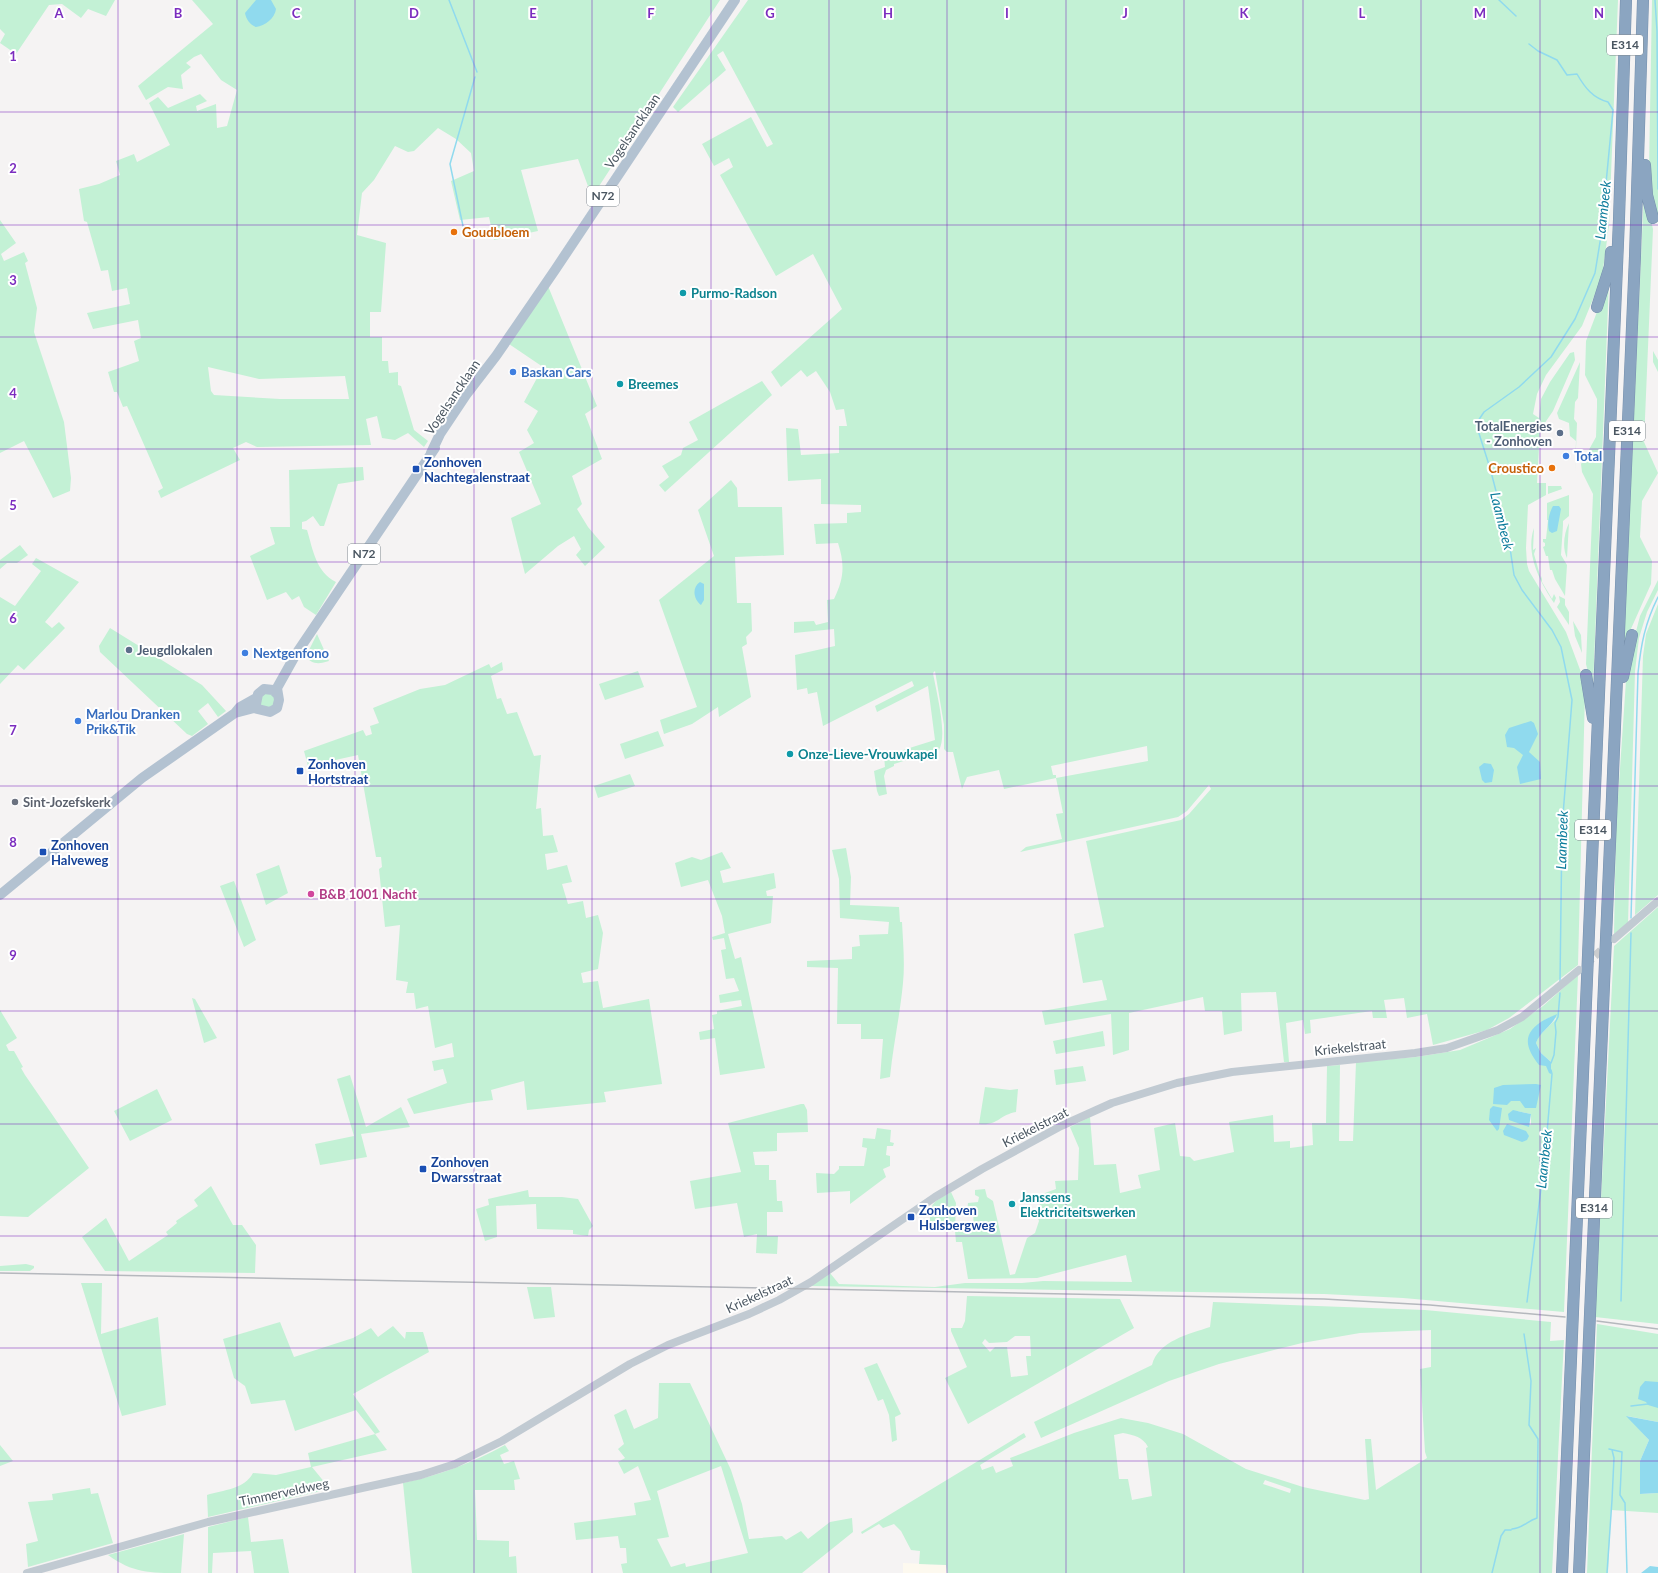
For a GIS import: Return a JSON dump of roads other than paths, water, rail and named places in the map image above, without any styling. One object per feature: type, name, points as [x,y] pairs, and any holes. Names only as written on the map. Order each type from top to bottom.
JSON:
[{"type":"highway","name":"E314","points":[[1562,1573],[1619,219],[1626,0]]},
{"type":"highway","name":"E314","points":[[1579,1573],[1640,142],[1643,0]]},
{"type":"highway","points":[[1640,142],[1644,153],[1647,195],[1652,218]]},
{"type":"highway","points":[[1596,308],[1610,266],[1613,237],[1619,219]]},
{"type":"highway","points":[[1615,719],[1620,712],[1626,660],[1632,635]]},
{"type":"highway","points":[[1586,675],[1593,720],[1598,729]]},
{"type":"main road","name":"Vogelsancklaan","points":[[278,695],[277,688],[290,668],[296,654],[431,453],[468,403],[486,376],[496,356],[735,0]]},
{"type":"main road","name":"Vogelsancklaan","points":[[268,689],[285,664],[296,654]]},
{"type":"main road","points":[[268,689],[273,690],[278,695]]},
{"type":"main road","name":"N72","points":[[0,895],[142,778],[235,713],[240,707],[256,698],[262,690],[268,689]]},
{"type":"main road","name":"N72","points":[[235,713],[250,709],[260,709],[266,712],[274,710],[278,705],[278,695]]},
{"type":"main road","points":[[256,698],[260,709]]},
{"type":"street","points":[[1614,939],[1658,901]]},
{"type":"street","name":"Kriekelstraat","points":[[539,1418],[630,1364],[654,1352],[780,1300],[816,1278],[935,1197],[975,1173],[1061,1126],[1112,1103],[1177,1083],[1232,1072],[1416,1053],[1447,1048],[1498,1030],[1522,1017],[1579,970]]},
{"type":"street","name":"Timmerveldweg","points":[[27,1573],[208,1522],[442,1469],[484,1451],[539,1418]]},
{"type":"water","points":[[256,0],[271,0],[276,9],[274,15],[269,21],[256,27],[249,22],[245,13]]},
{"type":"water","points":[[1553,506],[1559,506],[1561,509],[1557,531],[1552,533],[1548,528],[1548,521]]},
{"type":"water","points":[[700,582],[704,584],[704,600],[701,605],[696,600],[694,593],[697,584]]},
{"type":"water","points":[[1531,721],[1534,723],[1538,734],[1529,752],[1540,762],[1541,779],[1520,784],[1517,767],[1523,755],[1514,748],[1507,747],[1505,735],[1509,728]]},
{"type":"water","points":[[1484,763],[1491,764],[1494,770],[1492,782],[1485,783],[1482,780],[1479,767]]},
{"type":"water","points":[[1557,1014],[1553,1022],[1540,1035],[1536,1043],[1541,1053],[1551,1062],[1551,1074],[1546,1066],[1539,1065],[1534,1058],[1528,1046],[1528,1040],[1529,1034],[1538,1024]]},
{"type":"water","points":[[1503,1085],[1541,1085],[1536,1108],[1525,1108],[1520,1101],[1511,1101],[1507,1105],[1493,1104],[1494,1088]]},
{"type":"water","points":[[1493,1106],[1502,1108],[1499,1129],[1497,1131],[1489,1120],[1490,1109]]},
{"type":"water","points":[[1513,1110],[1531,1114],[1529,1127],[1509,1120],[1508,1114]]},
{"type":"water","points":[[1507,1124],[1526,1131],[1529,1136],[1527,1140],[1522,1142],[1504,1135],[1503,1131]]},
{"type":"water","points":[[1645,1381],[1658,1382],[1658,1408],[1648,1405],[1646,1402],[1638,1399],[1640,1387]]},
{"type":"water","points":[[1626,1416],[1658,1422],[1658,1493],[1640,1494],[1640,1461],[1649,1440]]},
{"type":"water","points":[[1650,1566],[1658,1567],[1658,1573],[1641,1573]]},
{"type":"waterway","points":[[449,0],[477,72]]},
{"type":"waterway","name":"Laambeek","points":[[1499,0],[1516,16]]},
{"type":"waterway","points":[[1655,0],[1657,31],[1658,189]]},
{"type":"waterway","name":"Laambeek","points":[[1529,44],[1538,51],[1557,60],[1567,75],[1577,74],[1590,92],[1598,98],[1608,102],[1613,110],[1601,236],[1595,273],[1575,319],[1551,357],[1519,387],[1484,412],[1476,424],[1490,468],[1509,541],[1514,575],[1522,590],[1552,630],[1561,647],[1572,700],[1562,828],[1560,982]]},
{"type":"waterway","points":[[463,226],[450,164],[475,77]]},
{"type":"waterway","points":[[1631,918],[1638,673],[1644,634],[1658,597]]},
{"type":"waterway","points":[[1621,1301],[1631,933]]},
{"type":"waterway","name":"Laambeek","points":[[1551,1063],[1554,1055],[1556,1032],[1555,1023],[1558,1017],[1560,993]]},
{"type":"waterway","name":"Laambeek","points":[[1527,1302],[1545,1156],[1552,1074],[1551,1070]]},
{"type":"waterway","name":"Laambeek","points":[[1512,1529],[1537,1518],[1538,1439],[1529,1425],[1531,1381],[1524,1334]]},
{"type":"waterway","points":[[1631,1406],[1648,1404]]},
{"type":"waterway","points":[[1609,1449],[1622,1452],[1620,1495],[1625,1503],[1627,1573]]},
{"type":"waterway","points":[[1607,1573],[1614,1458],[1612,1450]]},
{"type":"waterway","name":"Laambeek","points":[[1492,1573],[1501,1536],[1505,1530],[1511,1530]]},
{"type":"tunnel","points":[[1586,964],[1607,945]]},
{"type":"railway","points":[[0,1273],[1324,1299],[1430,1305],[1565,1317]]},
{"type":"railway","points":[[1597,1321],[1658,1329]]},
{"type":"place","name":"Goudbloem","points":[[454,232]]},
{"type":"place","name":"Purmo-Radson","points":[[683,293]]},
{"type":"place","name":"Baskan Cars","points":[[513,372]]},
{"type":"place","name":"Breemes","points":[[620,384]]},
{"type":"place","name":"TotalEnergies - Zonhoven","points":[[1560,433]]},
{"type":"place","name":"Total","points":[[1566,456]]},
{"type":"place","name":"Croustico","points":[[1552,468]]},
{"type":"place","name":"Zonhoven Nachtegalenstraat","points":[[416,469]]},
{"type":"place","name":"Jeugdlokalen","points":[[129,650]]},
{"type":"place","name":"Nextgenfono","points":[[245,653]]},
{"type":"place","name":"Marlou Dranken Prik&Tik","points":[[78,721]]},
{"type":"place","name":"Onze-Lieve-Vrouwkapel","points":[[790,754]]},
{"type":"place","name":"Zonhoven Hortstraat","points":[[300,771]]},
{"type":"place","name":"Sint-Jozefskerk","points":[[15,802]]},
{"type":"place","name":"Zonhoven Halveweg","points":[[43,852]]},
{"type":"place","name":"B&B 1001 Nacht","points":[[311,894]]},
{"type":"place","name":"Zonhoven Dwarsstraat","points":[[423,1169]]},
{"type":"place","name":"Janssens Elektriciteitswerken","points":[[1012,1204]]},
{"type":"place","name":"Zonhoven Hulsbergweg","points":[[911,1217]]}]
